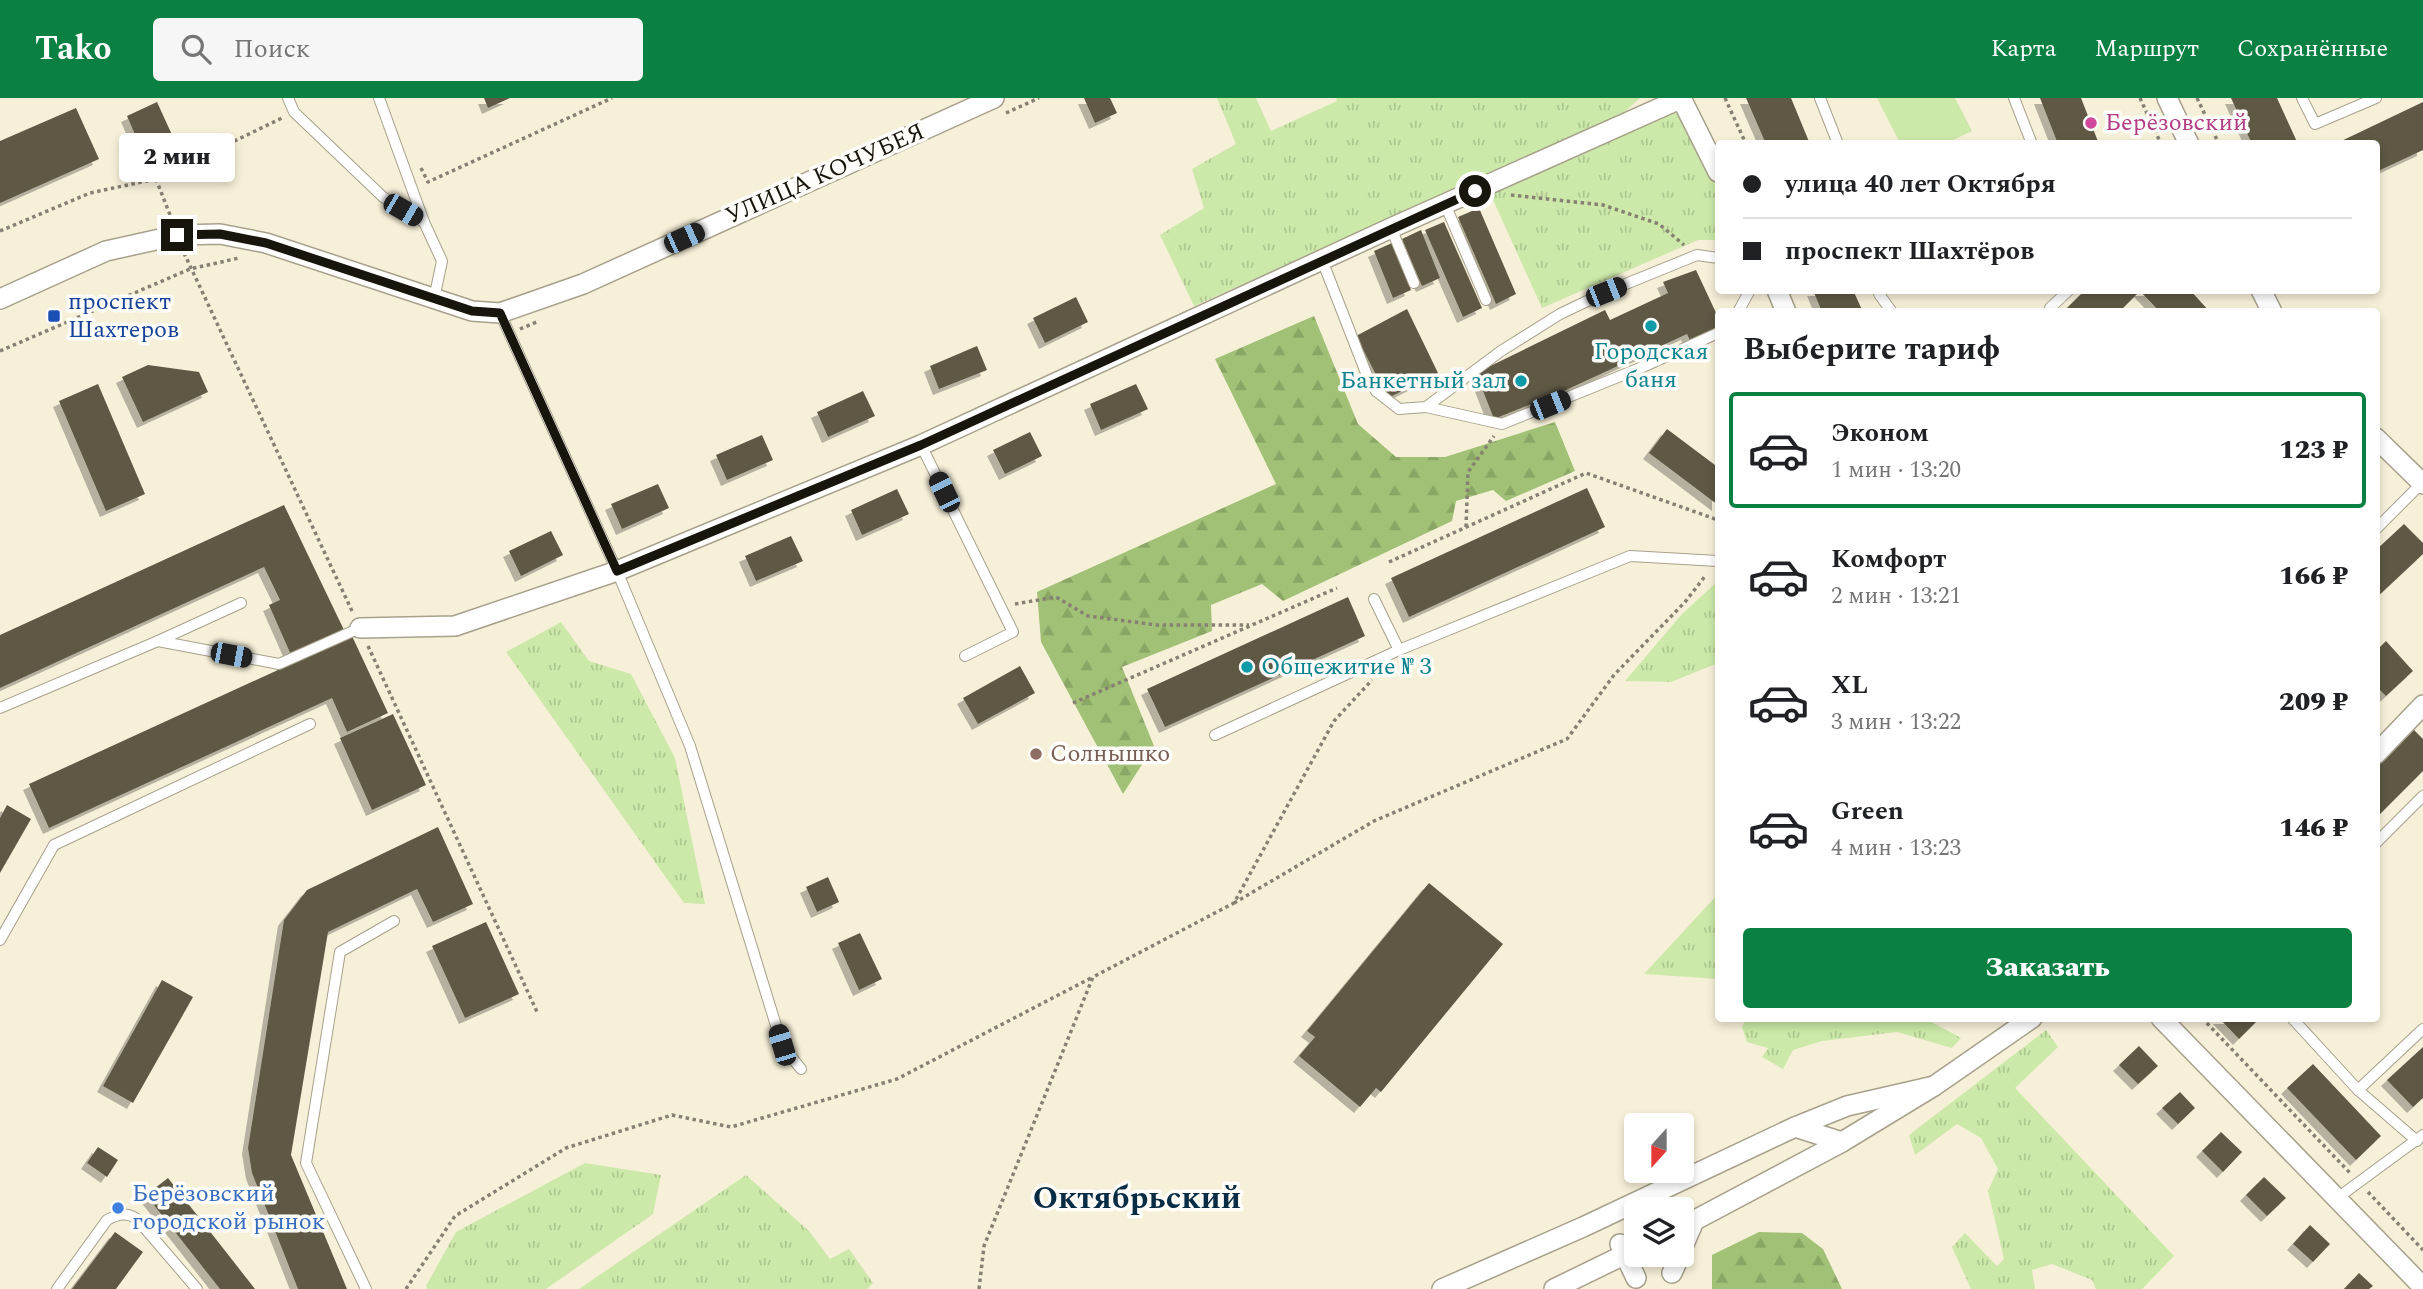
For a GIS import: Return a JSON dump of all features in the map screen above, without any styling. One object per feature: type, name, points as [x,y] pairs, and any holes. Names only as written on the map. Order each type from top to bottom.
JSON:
[{"type":"street","points":[[360,628],[455,626],[617,571],[921,445],[1391,228],[1681,98],[1715,166]]},
{"type":"street","points":[[2167,98],[2187,140]]},
{"type":"street","name":"УЛИЦА КОЧУБЕЯ","points":[[500,313],[583,284],[988,99]]},
{"type":"street","points":[[0,299],[107,251],[177,235],[220,234],[266,243],[472,311],[500,313]]},
{"type":"street","points":[[2380,442],[2422,484]]},
{"type":"street","points":[[2380,750],[2423,705]]},
{"type":"street","points":[[1694,1221],[1842,1142],[1934,1086],[2026,1022]]},
{"type":"street","points":[[2165,1022],[2423,1287]]},
{"type":"street","points":[[1443,1289],[1847,1105],[1934,1086]]},
{"type":"street","points":[[1795,1127],[1842,1142]]},
{"type":"street","points":[[1567,1287],[1624,1251]]},
{"type":"street","points":[[1633,1267],[1636,1278]]},
{"type":"lane","points":[[288,98],[294,112],[383,197],[424,222]]},
{"type":"lane","points":[[379,98],[424,222],[442,261],[434,299]]},
{"type":"lane","points":[[1820,98],[1836,140]]},
{"type":"lane","points":[[2014,98],[2030,140]]},
{"type":"lane","points":[[2302,98],[2315,124],[2376,98]]},
{"type":"lane","points":[[1445,205],[1486,300]]},
{"type":"lane","points":[[1391,228],[1414,282]]},
{"type":"lane","points":[[1426,407],[1501,351],[1560,314],[1697,255],[1715,258]]},
{"type":"lane","points":[[1322,260],[1368,378],[1376,391],[1399,409],[1426,407],[1502,424],[1715,334]]},
{"type":"lane","points":[[1879,294],[1889,308]]},
{"type":"lane","points":[[2050,308],[2065,294]]},
{"type":"lane","points":[[500,313],[617,571],[690,747],[782,1045],[801,1069]]},
{"type":"lane","points":[[921,445],[1013,632],[965,656]]},
{"type":"lane","points":[[2380,525],[2422,484]]},
{"type":"lane","points":[[1215,735],[1399,650],[1630,556],[1715,561]]},
{"type":"lane","points":[[1374,599],[1399,650]]},
{"type":"lane","points":[[0,708],[241,603]]},
{"type":"lane","points":[[158,641],[279,664],[360,628]]},
{"type":"lane","points":[[0,940],[54,845],[310,724]]},
{"type":"lane","points":[[2380,839],[2423,796]]},
{"type":"lane","points":[[366,1289],[306,1163],[340,952],[394,922]]},
{"type":"lane","points":[[2295,1022],[2358,1090],[2420,1138],[2336,1199]]},
{"type":"lane","points":[[2358,1090],[2423,1029]]},
{"type":"lane","points":[[57,1289],[107,1220],[118,1213],[137,1219],[197,1289]]},
{"type":"path","points":[[417,158],[428,182],[612,98]]},
{"type":"path","points":[[1725,98],[1744,140]]},
{"type":"path","points":[[2140,98],[2159,140]]},
{"type":"path","points":[[2197,98],[2217,140]]},
{"type":"path","points":[[0,231],[90,193],[156,179],[294,112]]},
{"type":"path","points":[[156,179],[190,269],[538,1014]]},
{"type":"path","points":[[1475,191],[1603,205],[1659,224],[1697,255]]},
{"type":"path","points":[[0,351],[190,269],[241,258]]},
{"type":"path","points":[[1466,527],[1468,472],[1502,424]]},
{"type":"path","points":[[1389,562],[1586,473],[1715,519]]},
{"type":"path","points":[[406,1289],[455,1216],[566,1148],[671,1115],[731,1127],[897,1079],[1234,903],[1374,821],[1567,739],[1614,675],[1701,584],[1715,563]]},
{"type":"path","points":[[1073,702],[1337,588]]},
{"type":"path","points":[[1014,604],[1056,597],[1088,616],[1157,625],[1251,625]]},
{"type":"path","points":[[1234,903],[1334,721],[1399,650]]},
{"type":"path","points":[[979,1289],[984,1246],[1093,976]]},
{"type":"path","points":[[2206,1022],[2423,1250]]},
{"type":"green space","points":[[1217,98],[1256,98],[1271,131],[1337,101],[1336,98],[1640,98],[1621,115],[1194,306],[1160,235],[1204,208],[1192,169],[1236,144]]},
{"type":"green space","points":[[1877,98],[1955,98],[1972,131],[1953,140],[1898,140]]},
{"type":"green space","points":[[1664,111],[1683,115],[1715,184],[1715,240],[1698,240],[1542,308],[1489,191]]},
{"type":"green space","points":[[1314,316],[1358,424],[1396,457],[1445,457],[1555,422],[1575,471],[1506,501],[1493,490],[1456,501],[1452,521],[1283,601],[1262,584],[1211,605],[1212,631],[1122,667],[1154,746],[1123,794],[1041,642],[1037,592],[1276,484],[1215,359]]},
{"type":"green space","points":[[1715,584],[1715,664],[1671,682],[1625,681],[1682,614]]},
{"type":"green space","points":[[561,622],[589,661],[631,674],[675,758],[705,904],[684,903],[506,652]]},
{"type":"green space","points":[[1715,897],[1715,979],[1644,974]]},
{"type":"green space","points":[[1744,1022],[1932,1022],[1961,1038],[1952,1048],[1897,1032],[1822,1041],[1793,1050],[1783,1069],[1762,1057],[1768,1048],[1747,1042],[1742,1027]]},
{"type":"green space","points":[[2046,1030],[2058,1047],[2015,1088],[2174,1256],[2142,1289],[2096,1289],[2092,1280],[2052,1264],[2032,1270],[2035,1289],[1971,1289],[1952,1247],[1965,1233],[1997,1266],[2004,1259],[1988,1191],[1998,1169],[1981,1138],[1957,1124],[1915,1155],[1909,1135]]},
{"type":"green space","points":[[585,1163],[661,1175],[653,1214],[546,1289],[427,1289],[426,1286],[456,1232]]},
{"type":"green space","points":[[746,1175],[809,1231],[830,1259],[849,1249],[873,1283],[867,1289],[579,1289]]},
{"type":"green space","points":[[1759,1232],[1802,1233],[1823,1249],[1842,1289],[1712,1289],[1712,1255]]},
{"type":"building","points":[[484,98],[510,98],[488,108]]},
{"type":"building","points":[[1084,98],[1110,98],[1117,113],[1095,123]]},
{"type":"building","points":[[1746,98],[1791,98],[1808,140],[1764,140]]},
{"type":"building","points":[[2040,98],[2081,98],[2097,140],[2056,140]]},
{"type":"building","points":[[2231,98],[2277,98],[2296,140],[2250,140]]},
{"type":"building","points":[[157,102],[178,148],[147,162],[127,116]]},
{"type":"building","points":[[2423,102],[2423,150],[2380,170],[2380,140],[2343,140]]},
{"type":"building","points":[[76,108],[99,159],[0,203],[0,141]]},
{"type":"building","points":[[1479,208],[1516,294],[1496,304],[1458,217]]},
{"type":"building","points":[[1444,222],[1482,308],[1463,317],[1425,230]]},
{"type":"building","points":[[1421,230],[1440,278],[1422,286],[1402,239]]},
{"type":"building","points":[[1392,243],[1411,290],[1393,298],[1374,251]]},
{"type":"building","points":[[1696,270],[1715,311],[1715,333],[1692,345],[1687,334],[1566,390],[1494,419],[1476,373],[1605,310],[1610,320],[1668,293],[1663,282]]},
{"type":"building","points":[[1815,294],[1855,294],[1861,308],[1820,308]]},
{"type":"building","points":[[2081,294],[2137,294],[2123,308],[2067,308]]},
{"type":"building","points":[[2143,294],[2194,294],[2206,308],[2156,308]]},
{"type":"building","points":[[1076,297],[1088,322],[1045,343],[1033,318]]},
{"type":"building","points":[[1407,309],[1438,373],[1388,398],[1356,336]]},
{"type":"building","points":[[977,346],[987,370],[939,389],[930,366]]},
{"type":"building","points":[[148,365],[199,372],[208,392],[143,422],[122,377]]},
{"type":"building","points":[[98,384],[145,494],[106,511],[59,401]]},
{"type":"building","points":[[1136,384],[1148,409],[1101,430],[1090,404]]},
{"type":"building","points":[[863,391],[875,416],[828,437],[817,412]]},
{"type":"building","points":[[1667,429],[1715,465],[1715,503],[1649,453]]},
{"type":"building","points":[[1030,432],[1042,456],[1005,474],[993,450]]},
{"type":"building","points":[[762,435],[773,460],[727,480],[716,455]]},
{"type":"building","points":[[658,484],[669,508],[622,529],[611,504]]},
{"type":"building","points":[[1587,488],[1605,527],[1409,617],[1391,578]]},
{"type":"building","points":[[897,489],[909,514],[862,535],[851,510]]},
{"type":"building","points":[[284,505],[344,630],[291,655],[269,605],[280,600],[264,567],[0,688],[0,635]]},
{"type":"building","points":[[2404,524],[2423,543],[2423,554],[2380,594],[2380,546]]},
{"type":"building","points":[[551,531],[563,555],[521,576],[509,551]]},
{"type":"building","points":[[791,536],[803,561],[756,581],[745,556]]},
{"type":"building","name":"Общежитие № 3","points":[[1348,597],[1365,636],[1165,727],[1147,689]]},
{"type":"building","points":[[352,636],[388,713],[347,732],[332,698],[49,828],[29,784]]},
{"type":"building","points":[[2386,641],[2413,671],[2386,696],[2380,690],[2380,647]]},
{"type":"building","points":[[1020,666],[1035,693],[978,724],[963,698]]},
{"type":"building","points":[[393,714],[426,785],[372,810],[340,738]]},
{"type":"building","points":[[2414,730],[2423,739],[2423,771],[2380,814],[2380,764]]},
{"type":"building","points":[[7,805],[31,819],[0,873],[0,818]]},
{"type":"building","points":[[438,827],[473,904],[433,922],[417,889],[328,932],[291,1155],[347,1289],[298,1289],[252,1173],[248,1148],[284,920],[307,890]]},
{"type":"building","points":[[828,877],[839,902],[817,912],[806,887]]},
{"type":"building","points":[[1429,883],[1503,944],[1381,1092],[1376,1088],[1360,1107],[1299,1056],[1315,1037],[1307,1031]]},
{"type":"building","points":[[486,922],[519,994],[465,1018],[432,946]]},
{"type":"building","points":[[860,933],[882,979],[859,990],[838,943]]},
{"type":"building","points":[[162,980],[193,997],[133,1103],[103,1086]]},
{"type":"building","points":[[2223,1022],[2256,1022],[2239,1039]]},
{"type":"building","points":[[2139,1046],[2158,1066],[2138,1084],[2119,1065]]},
{"type":"building","points":[[2423,1047],[2423,1098],[2413,1107],[2387,1080]]},
{"type":"building","points":[[2313,1064],[2381,1136],[2356,1160],[2287,1088]]},
{"type":"building","points":[[2180,1092],[2195,1108],[2178,1124],[2162,1108]]},
{"type":"building","points":[[2221,1132],[2242,1152],[2223,1172],[2202,1151]]},
{"type":"building","points":[[98,1147],[118,1160],[107,1177],[87,1163]]},
{"type":"building","points":[[2264,1177],[2286,1198],[2267,1216],[2246,1195]]},
{"type":"building","points":[[168,1178],[255,1289],[220,1289],[146,1195]]},
{"type":"building","points":[[2310,1225],[2330,1244],[2313,1262],[2293,1244]]},
{"type":"building","points":[[115,1232],[143,1252],[116,1289],[72,1289]]},
{"type":"building","points":[[2359,1273],[2373,1286],[2369,1289],[2344,1289]]},
{"type":"place","name":"Берёзовский","points":[[2091,123]]},
{"type":"place","name":"проспект Шахтеров","points":[[54,316]]},
{"type":"place","name":"Городская баня","points":[[1651,326]]},
{"type":"place","name":"Банкетный зал","points":[[1521,381]]},
{"type":"place","name":"Общежитие № 3","points":[[1247,667]]},
{"type":"place","name":"Солнышко","points":[[1036,754]]},
{"type":"place","name":"Берёзовский городской рынок","points":[[118,1208]]},
{"type":"district","name":"Октябрьский","points":[[1137,1198]]},
{"type":"route","points":[[177,235],[220,234],[266,243],[472,311],[500,313],[617,571],[921,445],[1475,191]]}]
